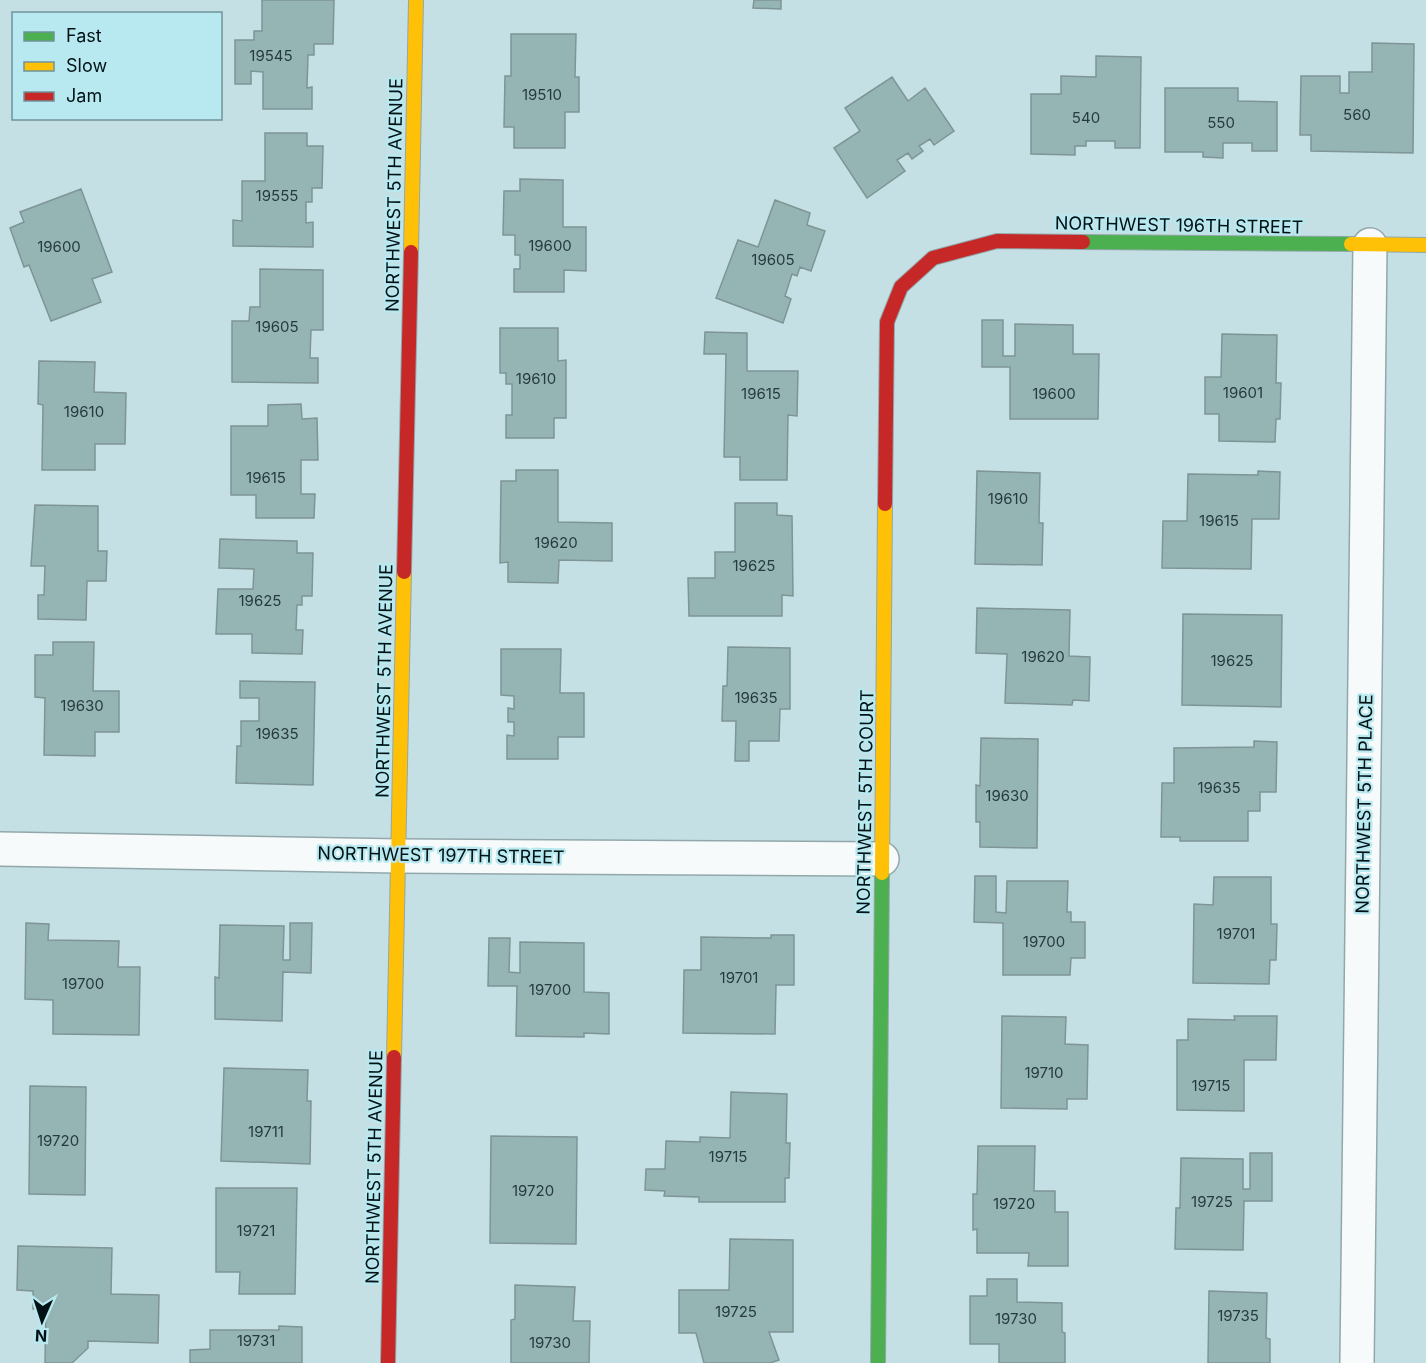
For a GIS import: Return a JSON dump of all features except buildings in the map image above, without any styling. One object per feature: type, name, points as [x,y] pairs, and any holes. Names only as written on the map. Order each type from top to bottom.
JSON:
[{"type":"street","name":"NORTHWEST 5TH AVENUE","points":[[388,1363],[416,0]]},
{"type":"street","name":"NORTHWEST 196TH STREET","points":[[933,258],[997,241],[1426,245]]},
{"type":"street","name":"NORTHWEST 5TH PLACE","points":[[1357,1363],[1370,245]]},
{"type":"street","name":"NORTHWEST 5TH COURT","points":[[878,1363],[887,321],[901,287],[933,258]]},
{"type":"street","name":"NORTHWEST 197TH STREET","points":[[0,849],[399,856],[882,859]]},
{"type":"traffic: fast","points":[[1083,242],[1351,244]]},
{"type":"traffic: fast","points":[[878,1363],[882,873]]},
{"type":"traffic: slow","points":[[411,252],[416,0]]},
{"type":"traffic: slow","points":[[1351,244],[1426,245]]},
{"type":"traffic: slow","points":[[882,873],[885,504]]},
{"type":"traffic: slow","points":[[394,1057],[404,572]]},
{"type":"traffic: jam","points":[[885,504],[887,322],[901,287],[933,258],[997,241],[1083,242]]},
{"type":"traffic: jam","points":[[404,572],[411,252]]},
{"type":"traffic: jam","points":[[388,1363],[394,1057]]}]
